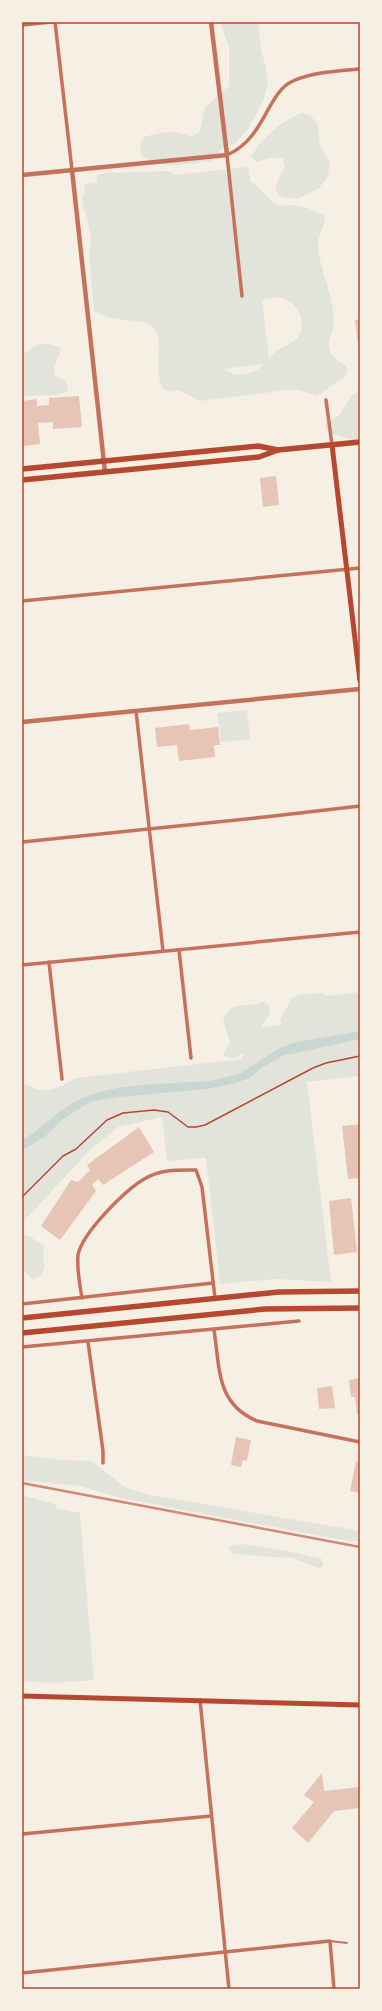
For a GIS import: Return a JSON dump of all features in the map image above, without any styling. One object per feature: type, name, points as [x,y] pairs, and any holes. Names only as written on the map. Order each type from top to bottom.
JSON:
[{"type":"main road","points":[[22,480],[259,457],[278,450],[360,442]]},
{"type":"main road","points":[[332,445],[360,681]]},
{"type":"main road","points":[[22,469],[258,446],[278,450]]},
{"type":"main road","points":[[22,1318],[279,1292],[360,1291]]},
{"type":"main road","points":[[22,1333],[265,1309],[360,1308]]},
{"type":"main road","points":[[22,1696],[360,1705]]},
{"type":"street","points":[[22,25],[54,22],[106,472]]},
{"type":"street","points":[[212,22],[242,296]]},
{"type":"street","points":[[22,175],[227,155],[238,151],[252,138],[282,88],[292,81],[313,75],[360,69]]},
{"type":"street","points":[[326,400],[332,445]]},
{"type":"street","points":[[22,601],[360,568]]},
{"type":"street","points":[[22,722],[360,689]]},
{"type":"street","points":[[136,711],[164,951]]},
{"type":"street","points":[[22,842],[150,830],[360,806]]},
{"type":"street","points":[[22,965],[360,932]]},
{"type":"street","points":[[179,950],[191,1058]]},
{"type":"street","points":[[49,962],[62,1079]]},
{"type":"street","points":[[82,1298],[78,1255],[87,1238],[104,1214],[125,1193],[146,1178],[167,1171],[196,1170],[202,1187],[215,1298]]},
{"type":"street","points":[[22,1304],[213,1283]]},
{"type":"street","points":[[22,1347],[299,1321]]},
{"type":"street","points":[[214,1330],[222,1386],[231,1403],[242,1414],[257,1421],[360,1442]]},
{"type":"street","points":[[88,1342],[103,1451],[103,1463]]},
{"type":"street","points":[[200,1700],[228,1989]]},
{"type":"street","points":[[22,1834],[211,1816]]},
{"type":"street","points":[[22,1973],[330,1941],[334,1989]]},
{"type":"lane","points":[[330,1941],[347,1943]]},
{"type":"path","points":[[22,1197],[63,1156],[76,1149],[107,1120],[123,1114],[154,1110],[168,1112],[188,1127],[205,1125],[313,1068],[326,1063],[360,1056]]},
{"type":"shaded area","points":[[220,22],[258,22],[261,50],[266,67],[268,84],[263,101],[248,129],[236,143],[223,148],[211,161],[168,165],[159,164],[142,157],[140,145],[144,137],[173,132],[185,134],[191,137],[200,131],[205,107],[229,86],[229,47]]},
{"type":"shaded area","points":[[301,113],[309,115],[318,123],[319,142],[330,164],[327,178],[319,188],[295,199],[279,196],[275,189],[280,174],[285,167],[283,158],[269,158],[256,162],[251,157],[267,136],[286,121]]},
{"type":"shaded area","points":[[248,167],[250,182],[258,187],[274,203],[281,206],[295,205],[304,207],[314,210],[325,217],[318,246],[321,266],[334,314],[334,324],[329,340],[329,347],[331,354],[344,364],[348,370],[345,377],[316,396],[299,390],[287,390],[199,401],[179,390],[170,392],[163,389],[158,373],[159,342],[155,330],[151,326],[145,323],[113,318],[94,311],[89,253],[91,238],[82,195],[85,192],[84,184],[97,183],[97,175],[106,173],[170,171],[175,175]],"holes":[[[278,297],[293,304],[301,317],[302,326],[297,338],[269,358],[262,300]],[[263,364],[255,371],[244,374],[233,374],[224,369]]]},
{"type":"shaded area","points":[[38,344],[50,344],[61,348],[54,374],[67,382],[68,391],[56,395],[22,396],[22,355]]},
{"type":"shaded area","points":[[360,389],[360,442],[329,433],[325,428],[326,423],[339,416],[352,395]]},
{"type":"shaded area","points":[[247,710],[250,739],[221,742],[217,713]]},
{"type":"shaded area","points":[[360,992],[360,1076],[307,1082],[331,1282],[275,1279],[220,1284],[206,1158],[167,1161],[162,1117],[118,1127],[91,1149],[24,1221],[22,1221],[22,1085],[47,1090],[62,1086],[75,1078],[243,1059],[243,1053],[233,1058],[223,1055],[230,1042],[223,1020],[227,1013],[235,1006],[263,1002],[269,1005],[270,1014],[261,1027],[282,1025],[280,1021],[284,1012],[292,998],[299,994],[323,993],[325,996]]},
{"type":"shaded area","points":[[360,1031],[360,1039],[282,1056],[263,1067],[249,1078],[236,1083],[208,1089],[118,1097],[90,1102],[63,1119],[47,1135],[22,1151],[22,1141],[69,1105],[90,1095],[106,1090],[124,1087],[210,1081],[239,1074],[278,1049],[292,1043]]},
{"type":"shaded area","points":[[22,1234],[29,1236],[44,1246],[43,1258],[45,1268],[41,1275],[33,1280],[22,1269]]},
{"type":"shaded area","points":[[22,1455],[61,1460],[92,1461],[126,1488],[151,1495],[360,1531],[360,1541],[347,1541],[125,1499],[80,1486],[22,1480]]},
{"type":"shaded area","points":[[22,1495],[57,1505],[56,1508],[80,1513],[94,1680],[57,1683],[22,1681]]},
{"type":"shaded area","points":[[242,1544],[287,1551],[322,1559],[323,1566],[319,1568],[292,1558],[233,1554],[229,1549],[232,1545]]},
{"type":"building","points":[[360,319],[360,352],[359,352],[355,320]]},
{"type":"building","points":[[79,396],[82,427],[53,429],[53,422],[38,423],[40,444],[22,446],[22,401],[37,399],[37,406],[49,405],[49,398]]},
{"type":"building","points":[[276,476],[279,505],[263,507],[260,478]]},
{"type":"building","points":[[189,724],[190,730],[218,727],[220,745],[214,745],[215,757],[179,761],[177,745],[157,747],[155,728]]},
{"type":"building","points":[[360,1124],[360,1178],[348,1179],[342,1126]]},
{"type":"building","points":[[139,1127],[154,1152],[103,1185],[98,1179],[92,1185],[96,1191],[60,1240],[41,1226],[71,1180],[78,1182],[90,1170],[87,1165]]},
{"type":"building","points":[[351,1198],[357,1252],[334,1255],[329,1201]]},
{"type":"building","points":[[360,1378],[360,1414],[357,1414],[355,1397],[351,1397],[349,1380]]},
{"type":"building","points":[[332,1386],[335,1408],[319,1409],[317,1388]]},
{"type":"building","points":[[236,1437],[251,1440],[247,1461],[243,1460],[241,1467],[231,1465]]},
{"type":"building","points":[[356,1461],[360,1462],[360,1493],[350,1491]]},
{"type":"building","points":[[322,1773],[324,1791],[360,1787],[360,1808],[334,1811],[308,1843],[292,1828],[314,1802],[304,1795]]},
{"type":"railway","points":[[22,1483],[360,1547]]}]
